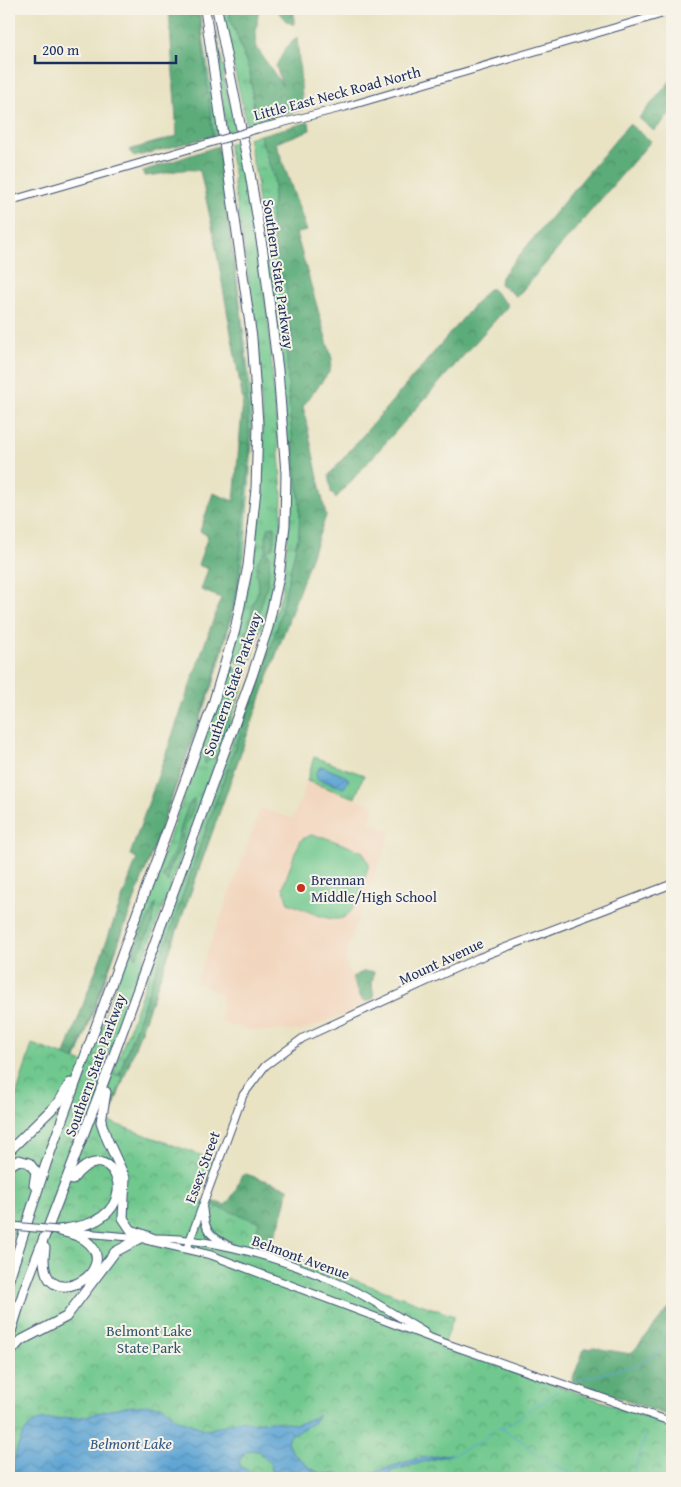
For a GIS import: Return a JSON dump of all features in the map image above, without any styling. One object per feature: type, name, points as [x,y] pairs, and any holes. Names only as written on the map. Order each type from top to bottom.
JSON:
[{"type":"highway","name":"Southern State Parkway","points":[[9,1279],[34,1200],[222,680],[241,604],[253,528],[258,444],[254,358],[205,9]]},
{"type":"highway","name":"Southern State Parkway","points":[[9,1338],[24,1290],[63,1193],[262,646],[277,590],[284,545],[286,473],[270,297],[253,186],[217,9]]},
{"type":"highway","points":[[9,1151],[62,1099],[88,1051]]},
{"type":"highway","points":[[112,1060],[101,1110],[102,1126],[125,1178],[122,1212],[124,1221],[131,1230],[152,1238]]},
{"type":"highway","points":[[9,1166],[21,1160],[33,1166],[36,1175],[34,1200]]},
{"type":"highway","points":[[58,1230],[85,1225],[101,1218],[115,1201],[120,1184],[116,1173],[109,1166],[100,1163],[90,1163],[78,1170],[63,1193]]},
{"type":"highway","points":[[47,1233],[43,1261],[46,1272],[59,1284],[76,1285],[85,1281],[92,1273],[94,1253],[90,1245],[83,1239],[58,1230]]},
{"type":"highway","points":[[9,1263],[22,1238]]},
{"type":"highway","points":[[9,1358],[12,1350],[20,1342],[66,1317],[115,1252],[141,1238]]},
{"type":"street","name":"Little East Neck Road North","points":[[9,201],[257,129],[346,107],[672,11]]},
{"type":"street","name":"Mount Avenue","points":[[243,1096],[266,1066],[303,1038],[478,958],[672,884]]},
{"type":"street","name":"Essex Street","points":[[188,1245],[243,1096]]},
{"type":"street","points":[[203,1206],[207,1231],[236,1249]]},
{"type":"street","name":"Belmont Avenue","points":[[9,1225],[141,1238],[188,1245],[213,1245],[236,1249],[295,1267],[346,1287],[440,1341]]},
{"type":"street","name":"Belmont Avenue","points":[[141,1238],[152,1238],[188,1245],[440,1341],[672,1422]]},
{"type":"street","points":[[211,1255],[213,1245]]},
{"type":"shaded area","name":"Brennan Middle/High School","points":[[307,781],[375,806],[368,823],[391,831],[349,944],[346,962],[364,1007],[301,1031],[256,1031],[221,1023],[222,998],[219,993],[196,983],[261,808],[293,819]]},
{"type":"green space","points":[[169,9],[199,9],[213,136],[134,157],[129,150],[177,136]]},
{"type":"green space","points":[[199,9],[218,134],[213,136]]},
{"type":"green space","points":[[221,9],[230,9],[230,17],[250,72],[254,111],[260,123],[247,126]]},
{"type":"green space","points":[[230,9],[261,9],[258,13],[255,45],[282,85],[276,66],[286,48],[297,37],[303,109],[279,115],[260,123],[254,111],[250,72],[230,17]]},
{"type":"green space","points":[[276,9],[294,9],[294,25],[286,21]]},
{"type":"green space","points":[[211,32],[216,32],[225,75],[223,76],[237,129],[226,132],[222,93],[220,93]]},
{"type":"green space","points":[[672,79],[672,112],[654,131],[639,118]]},
{"type":"green space","points":[[309,122],[310,130],[276,143],[307,231],[296,233],[332,359],[330,371],[303,406],[326,516],[110,1117],[106,1112],[277,629],[299,533],[300,504],[290,417],[287,365],[287,353],[293,341],[288,317],[286,286],[280,275],[272,234],[271,217],[275,182],[260,135]]},
{"type":"green space","points":[[629,124],[651,141],[516,296],[500,284],[501,277]]},
{"type":"green space","points":[[260,135],[275,182],[271,217],[272,234],[280,275],[286,286],[288,317],[293,341],[287,353],[290,417],[300,504],[299,533],[277,629],[106,1111],[110,1117],[106,1117],[105,1096],[257,673],[282,592],[291,505],[288,446],[256,187],[258,186],[248,138]]},
{"type":"green space","points":[[239,141],[268,317],[282,493],[281,527],[271,596],[251,661],[243,666],[235,662],[232,655],[254,551],[261,488],[262,411],[255,333],[233,179],[235,179],[228,144]]},
{"type":"green space","points":[[218,146],[240,301],[251,395],[252,445],[244,555],[237,598],[214,682],[148,862],[213,681],[237,590],[250,448],[236,279]]},
{"type":"green space","points":[[218,146],[245,359],[250,448],[237,590],[213,681],[145,871],[66,1082],[64,1057],[137,858],[130,855],[221,598],[201,590],[208,569],[198,565],[208,536],[200,531],[213,493],[234,501],[243,401],[213,231],[200,171],[179,170],[144,176],[143,171]]},
{"type":"green space","points":[[488,289],[492,289],[507,304],[507,307],[336,498],[331,492],[329,475]]},
{"type":"green space","points":[[274,526],[273,547],[267,552],[270,556],[268,582],[247,654],[243,650],[253,604],[259,588],[256,574],[258,561],[266,550],[266,536],[269,527]]},
{"type":"green space","points":[[231,666],[241,671],[247,670],[246,678],[70,1162],[31,1221]]},
{"type":"green space","points":[[230,700],[227,720],[215,741],[212,758],[205,764],[204,755],[220,729]]},
{"type":"green space","points":[[314,757],[364,775],[355,798],[307,781]]},
{"type":"green space","points":[[194,798],[194,807],[184,830],[182,845],[169,868],[168,882],[162,877],[175,849],[185,814]]},
{"type":"green space","points":[[311,835],[324,837],[363,852],[369,864],[358,898],[349,913],[343,918],[330,919],[288,903],[283,887],[296,850],[302,839]]},
{"type":"green space","points":[[142,878],[66,1087],[66,1082]]},
{"type":"green space","points":[[156,903],[152,925],[136,958],[132,952]]},
{"type":"green space","points":[[363,972],[374,972],[372,984],[374,998],[367,1002],[362,1000],[352,977]]},
{"type":"green space","name":"Belmont Lake State Park","points":[[32,1044],[123,1077],[107,1121],[214,1160],[199,1200],[259,1222],[252,1243],[454,1316],[444,1346],[672,1426],[672,1478],[9,1478],[9,1119]]},
{"type":"green space","points":[[246,1174],[288,1188],[275,1235],[268,1245],[264,1247],[257,1248],[209,1211],[211,1201],[226,1205],[235,1192],[241,1176]]},
{"type":"green space","points":[[672,1305],[672,1417],[572,1381],[584,1349],[594,1348],[631,1354]]},
{"type":"water","points":[[321,766],[347,777],[349,779],[344,788],[317,779],[316,773]]},
{"type":"water","name":"Belmont Lake","points":[[163,1406],[177,1419],[207,1430],[241,1420],[254,1423],[271,1421],[294,1424],[304,1422],[319,1415],[313,1423],[289,1436],[287,1442],[293,1453],[312,1469],[320,1473],[368,1476],[383,1469],[416,1459],[452,1454],[391,1471],[390,1475],[393,1478],[380,1475],[372,1478],[265,1478],[10,1478],[17,1449],[23,1434],[31,1425],[40,1420],[82,1417],[121,1407]],"holes":[[[251,1450],[258,1451],[272,1465],[270,1475],[265,1478],[241,1467],[239,1462],[244,1453]]]},
{"type":"waterway","points":[[578,1380],[641,1364],[658,1352],[672,1334]]},
{"type":"waterway","points":[[528,1411],[557,1392]]},
{"type":"waterway","points":[[443,1457],[483,1441],[493,1429],[504,1427],[525,1414]]},
{"type":"waterway","points":[[501,1428],[523,1442],[543,1461],[587,1478]]},
{"type":"waterway","points":[[632,1478],[646,1435]]},
{"type":"place","name":"Brennan Middle/High School","points":[[301,888]]}]
